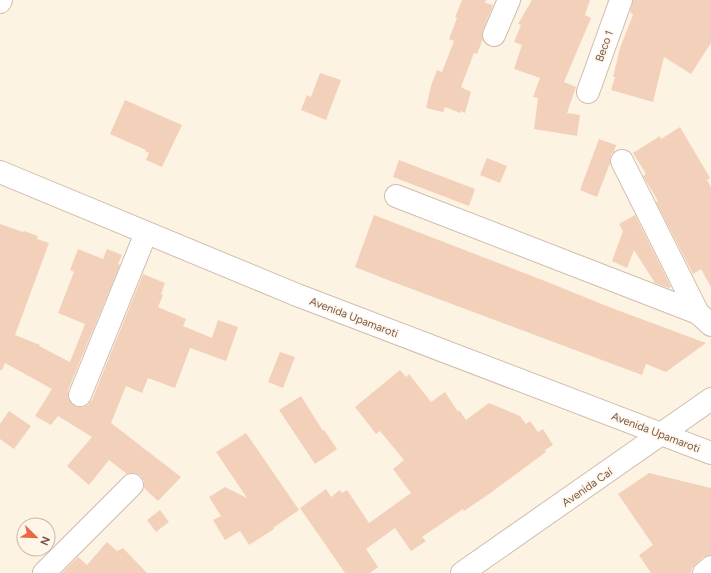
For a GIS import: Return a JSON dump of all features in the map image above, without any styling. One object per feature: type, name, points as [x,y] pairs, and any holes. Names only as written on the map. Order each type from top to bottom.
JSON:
[{"type":"street","points":[[494,35],[509,0]]},
{"type":"street","name":"Beco 1","points":[[588,92],[621,0]]},
{"type":"street","points":[[622,161],[704,319]]},
{"type":"street","name":"Avenida Upamaroti","points":[[0,172],[304,298],[711,453]]},
{"type":"street","points":[[396,196],[704,319]]},
{"type":"street","points":[[80,395],[146,233]]},
{"type":"street","name":"Avenida Caí","points":[[462,573],[711,399]]},
{"type":"street","points":[[44,573],[132,485]]},
{"type":"street","points":[[704,573],[711,567]]},
{"type":"building","points":[[462,0],[486,0],[485,3],[493,5],[483,30],[483,39],[477,54],[474,53],[461,87],[471,92],[465,113],[461,111],[460,113],[445,107],[443,112],[426,108],[431,86],[437,70],[442,72],[454,41],[449,39],[457,18],[455,17]]},
{"type":"building","points":[[532,0],[590,0],[585,15],[591,18],[564,82],[576,87],[567,113],[580,115],[577,136],[534,129],[538,98],[533,97],[540,78],[514,69],[522,45],[514,42],[521,25],[518,24]]},
{"type":"building","points":[[633,0],[711,0],[711,43],[691,74],[664,57],[653,102],[611,90],[620,48],[633,15],[630,12]]},
{"type":"building","points":[[320,73],[341,80],[326,120],[301,110],[307,95],[311,97]]},
{"type":"building","points":[[125,100],[182,125],[162,167],[146,160],[149,153],[145,151],[146,150],[110,134]]},
{"type":"building","points":[[680,127],[710,178],[707,180],[711,187],[711,287],[701,269],[693,274],[656,202],[658,201],[643,176],[646,174],[633,153],[660,136],[661,139]]},
{"type":"building","points":[[599,139],[616,145],[614,152],[611,154],[610,163],[597,197],[580,190]]},
{"type":"building","points":[[487,158],[507,166],[500,183],[480,175]]},
{"type":"building","points":[[399,160],[475,189],[469,206],[393,177]]},
{"type":"building","points":[[374,215],[609,307],[706,343],[666,372],[646,364],[642,375],[393,282],[355,267]]},
{"type":"building","points":[[635,215],[671,287],[669,288],[655,283],[634,250],[627,268],[612,261],[623,231],[619,224]]},
{"type":"building","points":[[0,224],[38,236],[37,239],[49,243],[15,335],[40,345],[39,346],[70,362],[85,324],[58,313],[74,272],[70,270],[78,249],[103,259],[107,249],[122,255],[118,264],[120,265],[68,390],[70,402],[75,406],[82,407],[88,405],[92,400],[143,274],[165,283],[161,294],[163,295],[158,307],[186,319],[183,326],[212,338],[218,320],[238,327],[226,361],[190,348],[175,388],[148,378],[142,393],[126,386],[111,423],[181,477],[158,501],[144,488],[144,481],[141,476],[135,473],[127,474],[109,460],[89,485],[67,466],[92,437],[58,416],[51,425],[35,416],[52,389],[5,363],[2,370],[0,370]]},
{"type":"building","points":[[280,352],[295,357],[283,388],[268,382]]},
{"type":"building","points":[[400,370],[406,377],[409,374],[431,402],[445,392],[458,412],[459,410],[466,420],[489,403],[520,416],[526,424],[530,421],[538,432],[543,429],[553,445],[545,450],[546,452],[489,494],[464,511],[463,509],[422,537],[426,541],[411,551],[395,528],[366,549],[378,567],[370,573],[345,573],[300,508],[326,489],[331,497],[340,490],[342,493],[347,490],[369,523],[411,493],[393,469],[404,460],[380,431],[376,434],[355,407]]},
{"type":"building","points":[[301,396],[323,431],[324,430],[337,449],[315,464],[279,410]]},
{"type":"building","points":[[9,411],[31,426],[14,449],[0,439],[0,424]]},
{"type":"building","points":[[246,433],[299,510],[273,528],[274,529],[249,545],[240,531],[225,540],[213,520],[221,516],[209,497],[225,487],[247,498],[216,452]]},
{"type":"building","points":[[649,473],[711,488],[711,555],[703,557],[692,568],[691,573],[651,573],[639,555],[653,545],[618,494]]},
{"type":"building","points":[[160,510],[169,522],[156,532],[147,520]]},
{"type":"building","points":[[107,542],[117,551],[123,548],[147,573],[62,573],[78,557],[87,565]]}]
